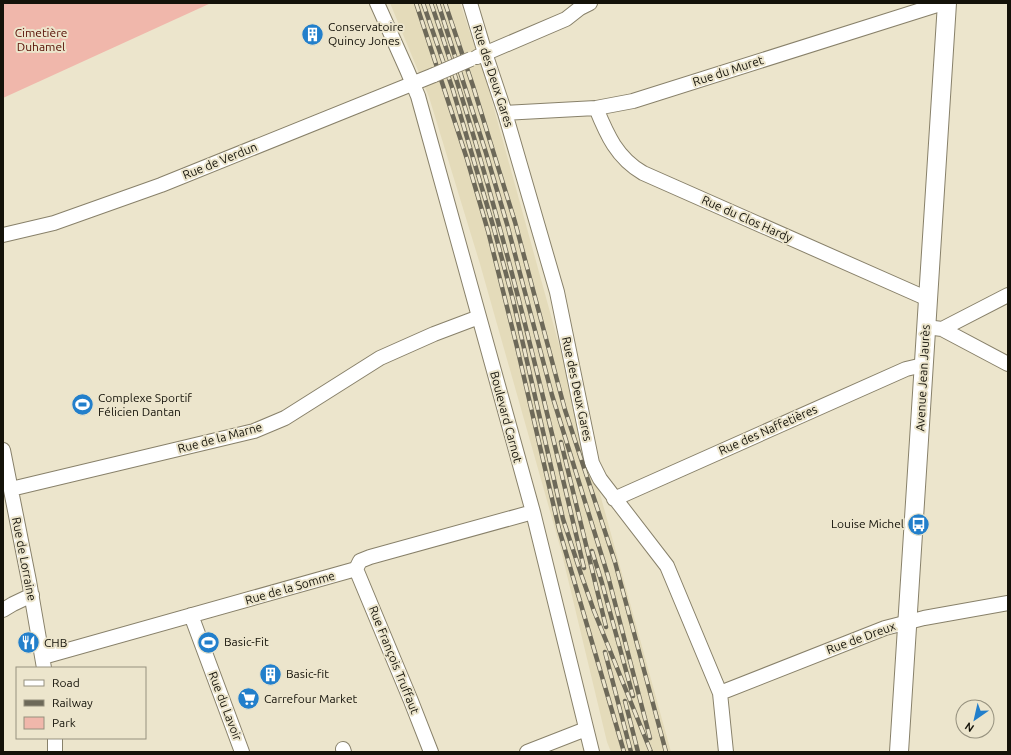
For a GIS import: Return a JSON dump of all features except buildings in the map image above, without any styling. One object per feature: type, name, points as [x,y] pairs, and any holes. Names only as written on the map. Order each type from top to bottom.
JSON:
[{"type":"main road","name":"Avenue Jean Jaurès","points":[[899,752],[923,365],[934,328],[928,299],[947,3]]},
{"type":"street","name":"Boulevard Carnot","points":[[377,3],[418,96],[532,512],[592,752]]},
{"type":"street","name":"Rue des Deux Gares","points":[[470,3],[505,113],[557,292],[592,463],[600,479],[667,566],[720,693],[726,752]]},
{"type":"street","name":"Rue de Verdun","points":[[3,235],[54,223],[162,185],[434,75],[566,19],[580,8],[590,3]]},
{"type":"street","name":"Rue du Muret","points":[[505,113],[596,108],[633,102],[947,3]]},
{"type":"street","name":"Rue du Clos Hardy","points":[[596,108],[603,127],[621,157],[631,166],[650,176],[928,299]]},
{"type":"street","points":[[934,328],[1008,295]]},
{"type":"street","name":"Rue de la Marne","points":[[11,489],[254,431],[285,418],[380,358],[434,334],[479,317]]},
{"type":"street","points":[[934,328],[1008,364]]},
{"type":"street","name":"Rue des Naffetières","points":[[614,498],[906,369],[923,365]]},
{"type":"street","name":"Rue de Lorraine","points":[[3,450],[44,662]]},
{"type":"street","name":"Rue de la Somme","points":[[44,662],[191,615],[356,569],[360,561],[370,557],[532,512]]},
{"type":"street","name":"Rue François Truffaut","points":[[356,569],[411,701],[430,752]]},
{"type":"street","points":[[3,610],[32,595]]},
{"type":"street","name":"Rue de Dreux","points":[[720,693],[885,628],[907,622],[1008,603]]},
{"type":"street","name":"Rue du Lavoir","points":[[191,615],[242,752]]},
{"type":"street","points":[[527,752],[586,729]]},
{"type":"street","points":[[54,739],[55,752]]},
{"type":"shaded area","points":[[390,3],[460,3],[487,83],[671,752],[611,752],[607,742],[561,550],[480,264],[429,97]]},
{"type":"green space","name":"Cimetière Duhamel","points":[[3,3],[211,3],[3,98]]},
{"type":"railway","points":[[416,3],[467,159],[488,231],[517,347],[559,529],[624,752]]},
{"type":"railway","points":[[423,3],[453,90],[494,229],[513,300],[563,519],[594,611],[651,752]]},
{"type":"railway","points":[[431,3],[476,143],[496,213],[533,355],[584,568]]},
{"type":"railway","points":[[438,3],[507,224],[552,395],[608,576],[650,738]]},
{"type":"railway","points":[[445,3],[473,86],[515,222],[565,410],[615,562],[666,752]]},
{"type":"railway","points":[[561,442],[606,627]]},
{"type":"railway","points":[[592,551],[633,696]]},
{"type":"railway","points":[[605,652],[631,752]]},
{"type":"railway","points":[[625,701],[638,752]]},
{"type":"place","name":"Conservatoire Quincy Jones","points":[[313,34]]},
{"type":"place","name":"Complexe Sportif Félicien Dantan","points":[[83,405]]},
{"type":"place","name":"Louise Michel","points":[[919,524]]},
{"type":"place","name":"Basic-Fit","points":[[209,642]]},
{"type":"place","name":"CHB","points":[[28,643]]},
{"type":"place","name":"Basic-fit","points":[[271,674]]},
{"type":"place","name":"Carrefour Market","points":[[248,699]]}]
